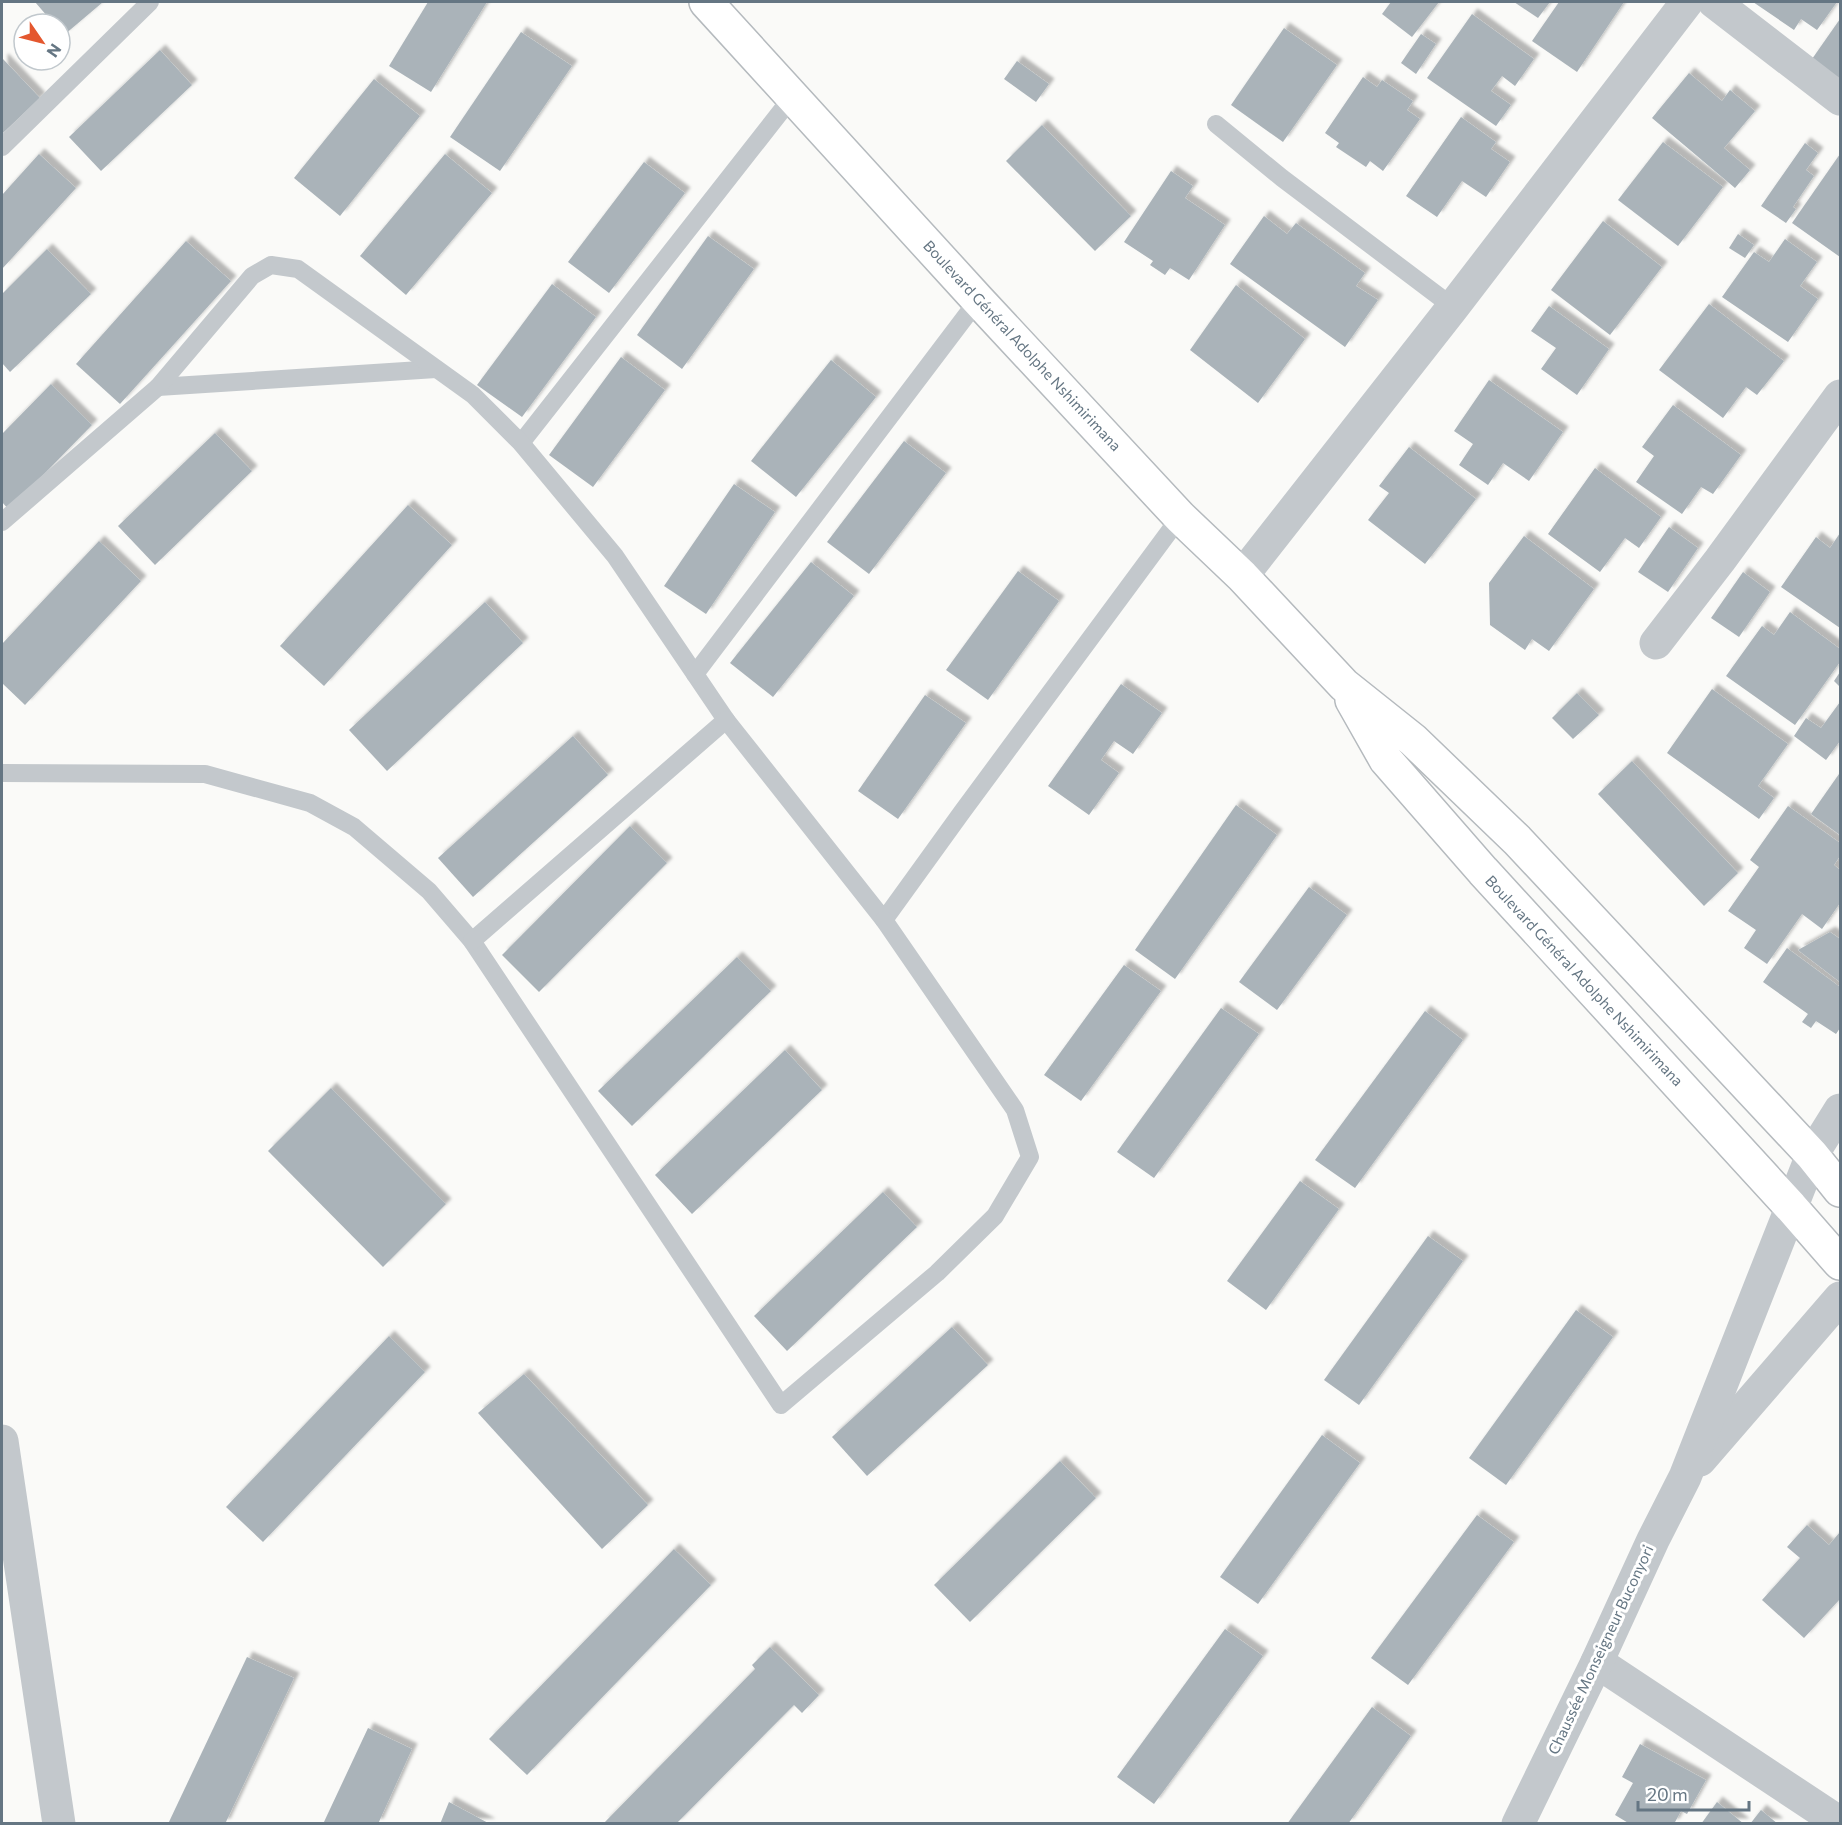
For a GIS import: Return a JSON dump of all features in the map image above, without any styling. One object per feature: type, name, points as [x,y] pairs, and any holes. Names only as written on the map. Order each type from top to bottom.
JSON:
[{"type":"main road","name":"Boulevard Général Adolphe Nshimirimana","points":[[706,2],[1180,517],[1242,576],[1344,685],[1413,740],[1517,840],[1812,1155],[1840,1190]]},
{"type":"main road","name":"Boulevard Général Adolphe Nshimirimana","points":[[1344,685],[1386,760],[1483,871],[1840,1263]]},
{"type":"street","points":[[1242,576],[1688,2]]},
{"type":"street","points":[[1714,2],[1840,99]]},
{"type":"street","points":[[1656,643],[1840,396]]},
{"type":"street","name":"Chaussée Monseigneur Buconyori","points":[[1518,1824],[1685,1477],[1812,1155],[1840,1110]]},
{"type":"street","name":"Chaussée Monseigneur Buconyori","points":[[1685,1477],[1840,1298]]},
{"type":"street","points":[[2,1441],[59,1824]]},
{"type":"street","points":[[1597,1662],[1840,1823]]},
{"type":"lane","points":[[2,147],[150,2]]},
{"type":"lane","points":[[521,443],[793,96]]},
{"type":"lane","points":[[1216,124],[1282,178],[1453,307]]},
{"type":"lane","points":[[2,522],[158,387],[252,276],[271,265],[298,269],[473,395],[521,443],[615,556],[726,720],[884,920],[1015,1110],[1030,1157],[995,1215],[937,1273],[781,1406],[472,941],[429,891],[354,826],[310,803],[205,774],[2,773]]},
{"type":"lane","points":[[695,674],[978,300]]},
{"type":"lane","points":[[158,387],[436,369]]},
{"type":"lane","points":[[884,920],[1180,517]]},
{"type":"lane","points":[[472,941],[726,720]]},
{"type":"building","points":[[35,2],[103,2],[72,28],[72,12],[44,12]]},
{"type":"building","points":[[428,2],[487,2],[431,92],[389,66]]},
{"type":"building","points":[[1391,2],[1439,2],[1412,37],[1382,14]]},
{"type":"building","points":[[1514,2],[1550,2],[1538,18]]},
{"type":"building","points":[[1559,2],[1624,2],[1577,72],[1532,41]]},
{"type":"building","points":[[1753,2],[1837,2],[1817,30],[1801,19],[1794,30]]},
{"type":"building","points":[[1472,14],[1534,59],[1515,86],[1502,76],[1491,91],[1511,105],[1496,126],[1427,78]]},
{"type":"building","points":[[1840,19],[1840,81],[1812,59]]},
{"type":"building","points":[[1284,28],[1337,65],[1283,142],[1231,105]]},
{"type":"building","points":[[521,32],[572,66],[500,171],[450,137]]},
{"type":"building","points":[[1421,34],[1436,44],[1416,74],[1401,63]]},
{"type":"building","points":[[160,50],[192,85],[101,171],[69,137]]},
{"type":"building","points":[[2,60],[40,98],[2,134]]},
{"type":"building","points":[[1017,61],[1049,84],[1036,102],[1004,79]]},
{"type":"building","points":[[1689,73],[1722,101],[1730,90],[1755,111],[1724,148],[1750,170],[1735,188],[1652,118]]},
{"type":"building","points":[[1363,77],[1377,87],[1382,80],[1413,101],[1407,110],[1420,119],[1383,171],[1370,161],[1366,167],[1336,147],[1339,143],[1325,133]]},
{"type":"building","points":[[374,79],[420,116],[340,216],[294,178]]},
{"type":"building","points":[[1461,117],[1496,142],[1491,149],[1510,162],[1486,197],[1462,181],[1437,217],[1406,196]]},
{"type":"building","points":[[1042,125],[1131,216],[1095,251],[1006,161]]},
{"type":"building","points":[[1663,142],[1723,187],[1678,246],[1618,200]]},
{"type":"building","points":[[1805,143],[1818,153],[1806,170],[1814,176],[1793,207],[1796,209],[1786,223],[1761,206]]},
{"type":"building","points":[[39,154],[76,188],[2,269],[2,195]]},
{"type":"building","points":[[445,154],[492,193],[406,295],[360,256]]},
{"type":"building","points":[[1840,154],[1840,257],[1792,223]]},
{"type":"building","points":[[644,162],[685,193],[609,293],[568,262]]},
{"type":"building","points":[[1171,171],[1193,186],[1185,198],[1225,225],[1189,280],[1170,268],[1165,275],[1150,265],[1153,261],[1124,242]]},
{"type":"building","points":[[1264,216],[1287,234],[1296,223],[1365,273],[1356,286],[1378,300],[1345,347],[1230,264]]},
{"type":"building","points":[[1603,221],[1662,267],[1610,335],[1551,290]]},
{"type":"building","points":[[1738,234],[1754,245],[1745,258],[1729,248]]},
{"type":"building","points":[[708,236],[754,269],[682,369],[637,335]]},
{"type":"building","points":[[1785,239],[1817,262],[1800,286],[1818,299],[1788,342],[1722,297],[1754,252],[1769,262]]},
{"type":"building","points":[[186,241],[231,281],[120,404],[76,364]]},
{"type":"building","points":[[47,249],[91,294],[10,372],[2,363],[2,294]]},
{"type":"building","points":[[552,284],[596,317],[522,417],[477,385]]},
{"type":"building","points":[[1236,285],[1305,339],[1258,403],[1190,350]]},
{"type":"building","points":[[1709,304],[1784,361],[1757,395],[1746,387],[1723,418],[1659,370]]},
{"type":"building","points":[[1549,306],[1609,349],[1577,395],[1541,369],[1556,348],[1531,331]]},
{"type":"building","points":[[621,357],[665,390],[593,487],[549,455]]},
{"type":"building","points":[[831,360],[876,397],[796,497],[751,461]]},
{"type":"building","points":[[1489,380],[1563,432],[1529,481],[1503,463],[1488,485],[1459,465],[1473,444],[1454,431]]},
{"type":"building","points":[[51,384],[92,425],[9,510],[2,502],[2,434]]},
{"type":"building","points":[[1673,405],[1741,455],[1713,494],[1701,487],[1682,514],[1636,482],[1654,456],[1642,447]]},
{"type":"building","points":[[215,433],[252,471],[155,565],[118,526]]},
{"type":"building","points":[[904,441],[946,473],[869,574],[827,542]]},
{"type":"building","points":[[1409,447],[1476,499],[1425,564],[1368,520],[1389,493],[1379,486]]},
{"type":"building","points":[[1595,468],[1661,517],[1639,548],[1625,538],[1600,572],[1548,534]]},
{"type":"building","points":[[734,484],[775,512],[706,614],[664,586]]},
{"type":"building","points":[[408,505],[452,545],[324,686],[280,646]]},
{"type":"building","points":[[1669,527],[1698,548],[1668,592],[1638,572]]},
{"type":"building","points":[[1840,533],[1840,628],[1781,587],[1816,537],[1830,548]]},
{"type":"building","points":[[1524,536],[1594,589],[1549,651],[1532,639],[1525,650],[1490,625],[1489,583]]},
{"type":"building","points":[[99,541],[141,581],[25,705],[2,683],[2,644]]},
{"type":"building","points":[[811,562],[854,596],[773,697],[730,663]]},
{"type":"building","points":[[1018,571],[1059,601],[988,700],[946,670]]},
{"type":"building","points":[[1743,572],[1770,592],[1739,637],[1711,618]]},
{"type":"building","points":[[485,602],[523,643],[387,771],[349,730]]},
{"type":"building","points":[[1790,612],[1840,649],[1840,662],[1795,725],[1726,676],[1762,626],[1774,635]]},
{"type":"building","points":[[1840,672],[1840,687],[1834,681]]},
{"type":"building","points":[[1121,684],[1162,713],[1133,754],[1114,741],[1101,760],[1119,773],[1089,815],[1048,786]]},
{"type":"building","points":[[1712,689],[1788,744],[1758,786],[1774,798],[1759,819],[1667,753]]},
{"type":"building","points":[[1577,693],[1599,715],[1573,739],[1552,718]]},
{"type":"building","points":[[925,695],[966,723],[898,819],[858,791]]},
{"type":"building","points":[[1840,702],[1840,741],[1826,760],[1794,736],[1806,718],[1821,728]]},
{"type":"building","points":[[573,736],[608,775],[473,897],[438,858]]},
{"type":"building","points":[[1632,761],[1738,873],[1704,906],[1598,794]]},
{"type":"building","points":[[1840,775],[1840,835],[1811,814]]},
{"type":"building","points":[[1236,805],[1277,835],[1175,979],[1135,950]]},
{"type":"building","points":[[1788,806],[1840,843],[1840,856],[1834,865],[1840,870],[1840,903],[1822,929],[1802,914],[1767,964],[1744,948],[1756,930],[1728,911],[1759,867],[1750,860]]},
{"type":"building","points":[[630,826],[667,863],[539,992],[502,955]]},
{"type":"building","points":[[1309,887],[1347,915],[1277,1010],[1239,982]]},
{"type":"building","points":[[1830,932],[1840,939],[1840,982],[1798,950]]},
{"type":"building","points":[[1787,948],[1840,987],[1840,1028],[1836,1034],[1816,1021],[1811,1028],[1802,1022],[1808,1014],[1763,982]]},
{"type":"building","points":[[737,957],[771,991],[632,1126],[598,1091]]},
{"type":"building","points":[[1124,965],[1161,991],[1081,1101],[1044,1075]]},
{"type":"building","points":[[1221,1008],[1259,1034],[1154,1178],[1117,1152]]},
{"type":"building","points":[[1425,1011],[1463,1040],[1355,1188],[1315,1160]]},
{"type":"building","points":[[785,1050],[822,1090],[692,1214],[655,1175]]},
{"type":"building","points":[[331,1088],[446,1204],[383,1267],[268,1151]]},
{"type":"building","points":[[1300,1181],[1339,1209],[1266,1310],[1227,1281]]},
{"type":"building","points":[[883,1192],[917,1227],[787,1351],[754,1316]]},
{"type":"building","points":[[1428,1236],[1463,1261],[1359,1405],[1324,1380]]},
{"type":"building","points":[[1576,1310],[1613,1337],[1506,1485],[1469,1458]]},
{"type":"building","points":[[952,1327],[988,1365],[867,1476],[832,1437]]},
{"type":"building","points":[[389,1336],[425,1372],[263,1542],[226,1507]]},
{"type":"building","points":[[524,1374],[648,1505],[602,1549],[478,1413]]},
{"type":"building","points":[[1322,1435],[1360,1463],[1258,1604],[1220,1577]]},
{"type":"building","points":[[1060,1461],[1096,1498],[970,1622],[934,1585]]},
{"type":"building","points":[[1477,1515],[1514,1542],[1408,1685],[1371,1658]]},
{"type":"building","points":[[1807,1525],[1829,1545],[1840,1532],[1840,1599],[1804,1638],[1762,1600],[1800,1558],[1787,1547]]},
{"type":"building","points":[[674,1549],[711,1585],[527,1775],[489,1739]]},
{"type":"building","points":[[1225,1629],[1263,1656],[1154,1804],[1117,1777]]},
{"type":"building","points":[[770,1647],[819,1695],[802,1713],[794,1705],[676,1824],[603,1824],[755,1669],[752,1665]]},
{"type":"building","points":[[247,1657],[294,1678],[225,1824],[168,1824]]},
{"type":"building","points":[[1372,1707],[1411,1736],[1348,1824],[1287,1824]]},
{"type":"building","points":[[368,1728],[412,1749],[378,1824],[323,1824]]},
{"type":"building","points":[[1640,1744],[1706,1780],[1687,1814],[1681,1811],[1674,1824],[1630,1824],[1615,1815],[1633,1783],[1622,1777]]},
{"type":"building","points":[[449,1802],[490,1824],[440,1824]]},
{"type":"building","points":[[1717,1802],[1744,1824],[1701,1824]]},
{"type":"building","points":[[1761,1810],[1778,1824],[1750,1824]]}]
